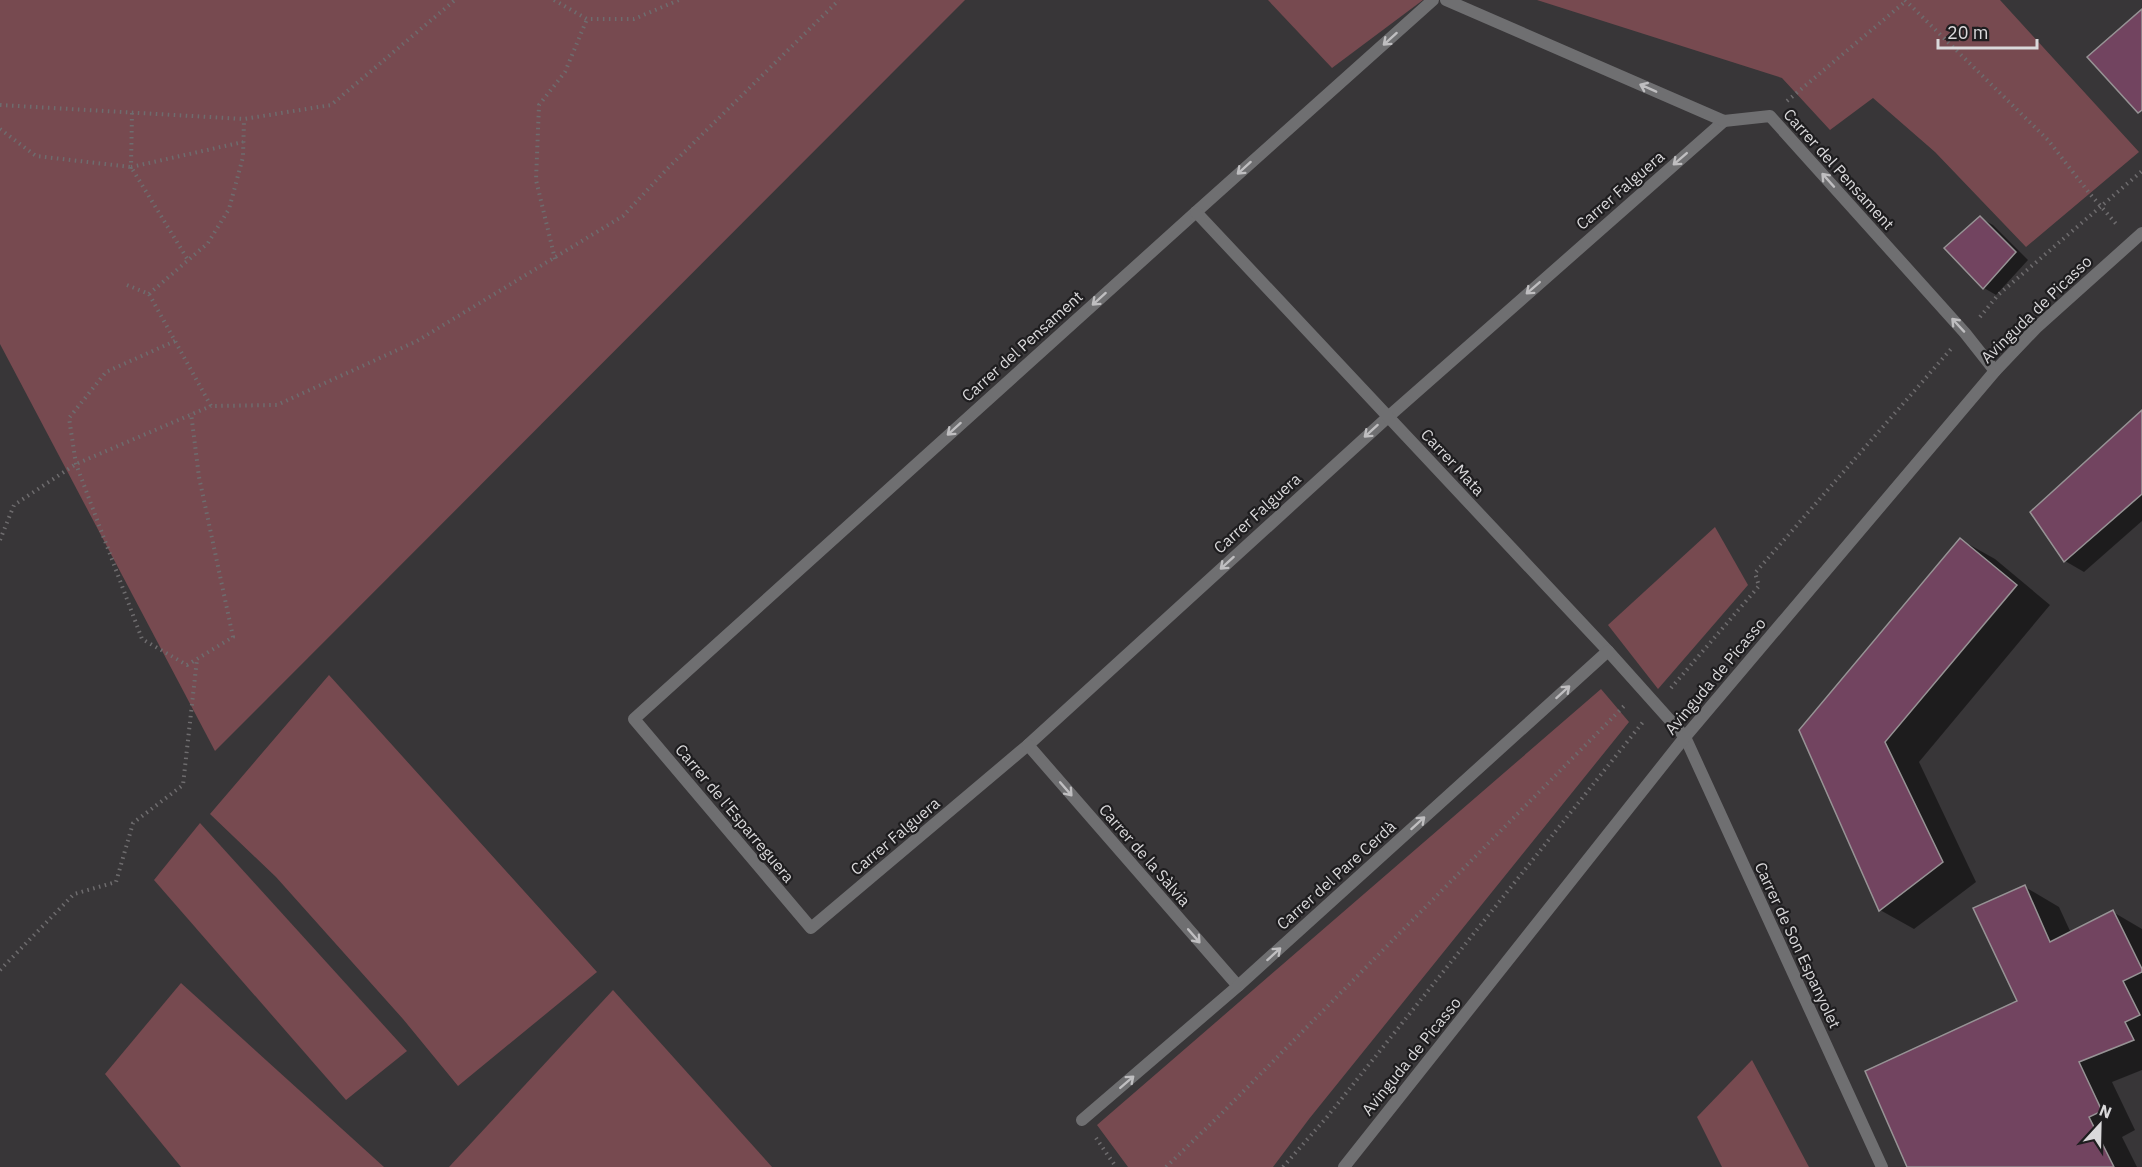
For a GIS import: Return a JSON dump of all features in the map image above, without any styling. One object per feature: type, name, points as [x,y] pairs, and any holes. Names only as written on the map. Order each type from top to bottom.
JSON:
[{"type":"street","name":"Carrer del Pensament","points":[[634,718],[1433,0]]},
{"type":"street","name":"Carrer del Pensament","points":[[1446,0],[1724,121],[1770,116],[1965,333],[1995,370]]},
{"type":"street","name":"Carrer Falguera","points":[[811,928],[1028,745],[1388,417],[1724,121]]},
{"type":"street","name":"Carrer Mata","points":[[1196,212],[1608,651],[1685,737]]},
{"type":"street","name":"Avinguda de Picasso","points":[[1344,1167],[1685,737],[1995,370],[2036,328],[2142,233]]},
{"type":"street","name":"Carrer del Pare Cerdà","points":[[1082,1120],[1238,986],[1608,651]]},
{"type":"street","name":"Carrer de l'Esparreguera","points":[[634,718],[811,928]]},
{"type":"street","name":"Carrer de Son Espanyolet","points":[[1685,737],[1882,1167]]},
{"type":"street","name":"Carrer de la Sàlvia","points":[[1028,745],[1238,986]]},
{"type":"path","points":[[0,105],[244,119],[331,105],[455,0]]},
{"type":"path","points":[[554,0],[587,19],[634,19],[679,0]]},
{"type":"path","points":[[0,540],[14,505],[76,464],[211,406],[277,405],[417,341],[623,216],[668,168],[839,0]]},
{"type":"path","points":[[1770,116],[1905,0],[2048,140],[2132,243]]},
{"type":"path","points":[[555,259],[536,180],[539,105],[565,72],[587,19]]},
{"type":"path","points":[[132,113],[132,167],[188,260]]},
{"type":"path","points":[[149,294],[208,243],[229,209],[243,157],[244,119]]},
{"type":"path","points":[[0,130],[36,156],[132,167],[243,142]]},
{"type":"path","points":[[1283,1167],[1327,1117],[1657,705],[1759,586],[1755,573],[1998,295],[2142,171]]},
{"type":"path","points":[[127,285],[149,294],[211,406]]},
{"type":"path","points":[[175,341],[106,372],[69,418],[76,464],[142,639],[187,665],[233,637],[199,477],[191,413]]},
{"type":"path","points":[[0,970],[74,894],[116,882],[133,823],[183,786],[197,659]]},
{"type":"path","points":[[1166,1167],[1641,688]]},
{"type":"path","points":[[1082,1120],[1116,1167]]},
{"type":"shaded area","points":[[0,0],[965,0],[215,751],[0,344]]},
{"type":"shaded area","points":[[1268,0],[1423,0],[1332,68]]},
{"type":"shaded area","points":[[1537,0],[2000,0],[2139,152],[2026,247],[1935,152],[1873,98],[1830,130],[1782,78]]},
{"type":"shaded area","points":[[1715,527],[1748,585],[1658,689],[1608,625]]},
{"type":"shaded area","points":[[329,675],[597,972],[458,1086],[403,1019],[276,877],[210,814]]},
{"type":"shaded area","points":[[1601,689],[1629,722],[1309,1119],[1273,1167],[1128,1167],[1097,1125]]},
{"type":"shaded area","points":[[200,823],[407,1051],[346,1100],[154,880]]},
{"type":"shaded area","points":[[181,983],[384,1167],[181,1167],[105,1074]]},
{"type":"shaded area","points":[[613,990],[772,1167],[449,1167]]},
{"type":"shaded area","points":[[1752,1060],[1809,1167],[1722,1167],[1697,1117]]},
{"type":"building","points":[[2142,9],[2142,110],[2138,113],[2087,57]]},
{"type":"building","points":[[1980,216],[2016,252],[1983,289],[1944,248]]},
{"type":"building","points":[[2142,410],[2142,494],[2064,562],[2030,512]]},
{"type":"building","points":[[1960,538],[2017,585],[1885,742],[1943,862],[1879,911],[1799,730]]},
{"type":"building","points":[[2025,885],[2050,942],[2113,910],[2142,969],[2142,972],[2123,981],[2140,1015],[2125,1022],[2134,1040],[2079,1062],[2102,1111],[2089,1117],[2114,1167],[1907,1167],[1865,1071],[2017,1001],[1973,908]]}]
